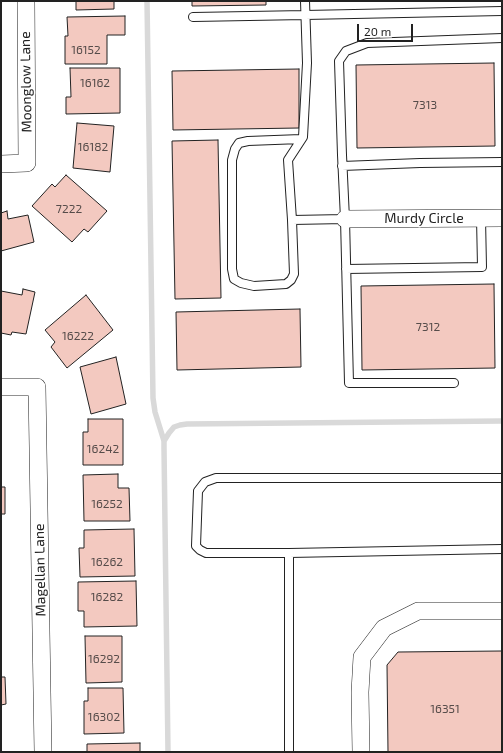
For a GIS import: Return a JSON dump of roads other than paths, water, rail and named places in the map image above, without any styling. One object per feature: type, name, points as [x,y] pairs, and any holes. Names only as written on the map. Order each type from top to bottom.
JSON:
[{"type":"street","name":"Moonglow Lane","points":[[1,164],[27,164],[26,1]]},
{"type":"street","name":"Murdy Circle","points":[[345,219],[502,218]]},
{"type":"street","name":"Magellan Lane","points":[[1,387],[37,387],[43,752]]},
{"type":"street","points":[[361,752],[360,692],[362,657],[384,628],[418,611],[502,611]]},
{"type":"lane","points":[[301,140],[248,141],[240,143],[235,149],[232,160],[232,269],[234,279],[241,283],[254,286],[286,284],[291,280],[294,274],[288,160],[303,137],[307,63],[305,1]]},
{"type":"lane","points":[[193,17],[502,11]]},
{"type":"lane","points":[[454,383],[349,383],[339,62],[346,51],[367,43],[502,38]]},
{"type":"lane","points":[[342,166],[420,162],[502,162]]},
{"type":"lane","points":[[346,269],[482,267],[481,218]]},
{"type":"lane","points":[[292,220],[345,219]]},
{"type":"lane","points":[[502,478],[216,478],[205,482],[198,491],[196,546],[206,553],[502,549]]},
{"type":"lane","points":[[289,553],[289,752]]},
{"type":"waterway","points":[[147,1],[153,398],[155,412],[164,441],[168,752]]},
{"type":"waterway","points":[[164,441],[174,427],[187,424],[502,421]]}]
